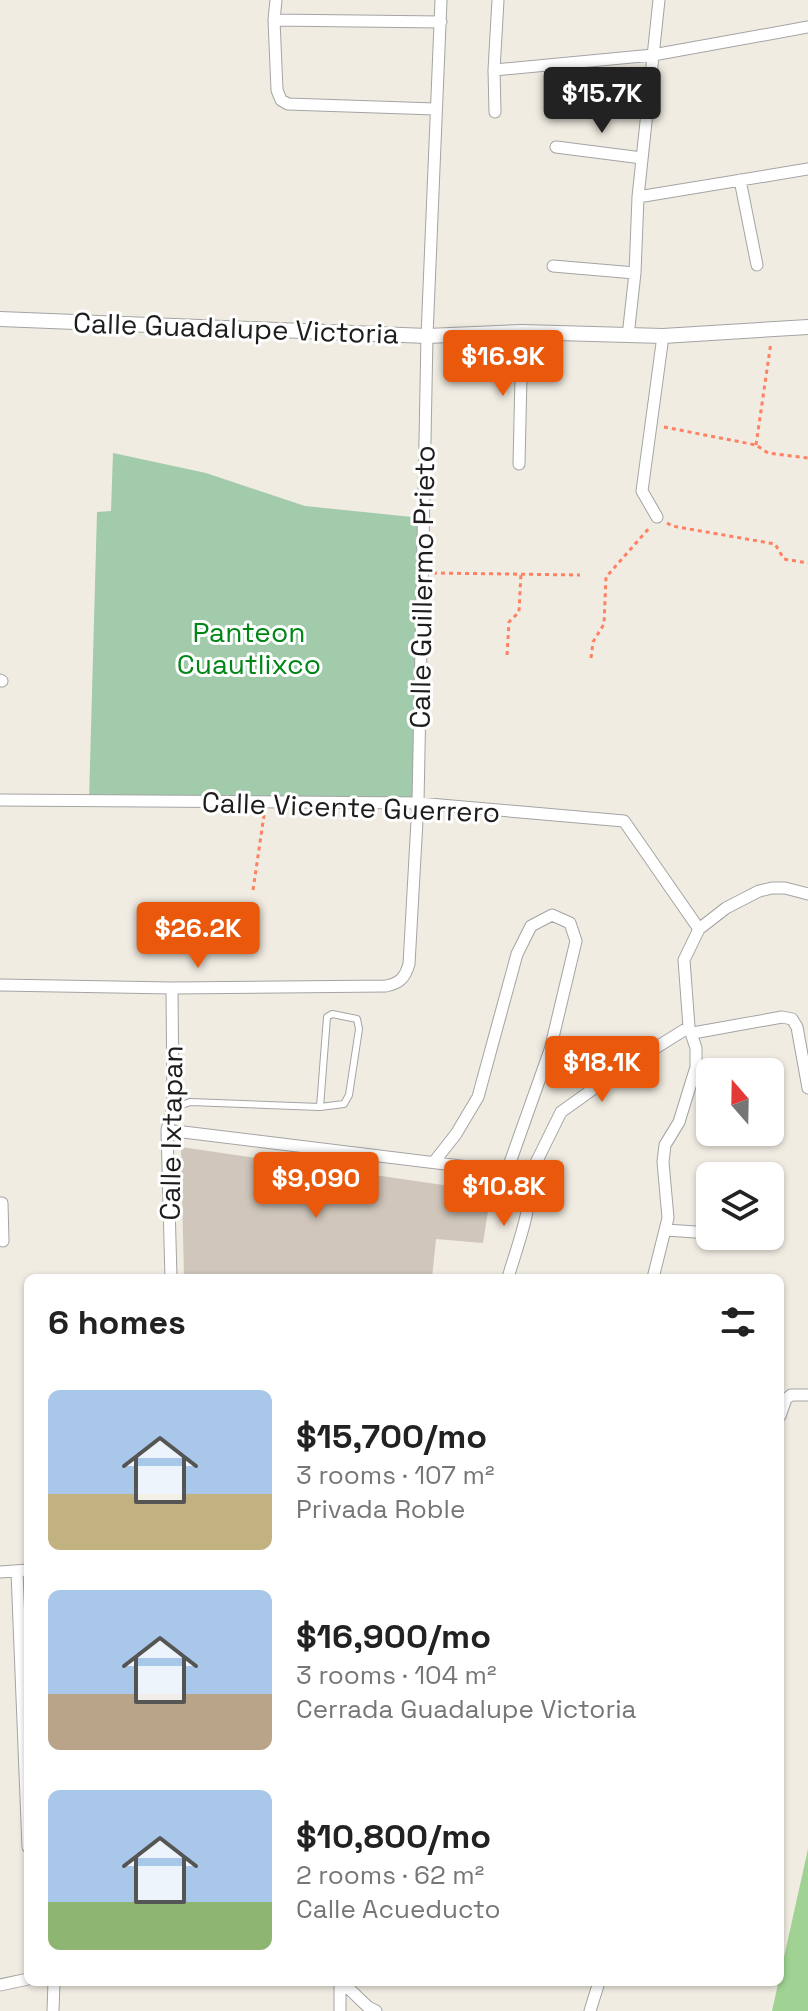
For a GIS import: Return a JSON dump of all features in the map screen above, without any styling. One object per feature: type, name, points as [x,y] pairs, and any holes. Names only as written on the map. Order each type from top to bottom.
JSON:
[{"type":"street","points":[[276,0],[277,90],[281,100],[288,104],[435,109]]},
{"type":"street","name":"Calle Guillermo Prieto","points":[[172,988],[386,986],[401,981],[409,964],[418,803],[427,336],[441,0]]},
{"type":"street","points":[[495,112],[498,0]]},
{"type":"street","points":[[628,336],[635,273],[638,197],[659,0]]},
{"type":"street","points":[[274,20],[441,22]]},
{"type":"street","points":[[494,70],[653,55],[808,27]]},
{"type":"street","points":[[556,147],[642,158]]},
{"type":"street","points":[[638,197],[808,169]]},
{"type":"street","points":[[740,180],[757,265]]},
{"type":"street","points":[[553,266],[635,273]]},
{"type":"street","name":"Calle Guadalupe Victoria","points":[[0,319],[427,336],[522,332],[663,336],[808,327]]},
{"type":"street","points":[[519,464],[522,332]]},
{"type":"street","points":[[657,517],[642,491],[663,336]]},
{"type":"street","name":"Calle Vicente Guerrero","points":[[0,800],[418,803],[624,821],[699,929]]},
{"type":"street","points":[[654,1274],[666,1230],[665,1145],[679,1122],[696,1067],[684,960],[699,929],[726,908],[759,891],[785,888],[808,894]]},
{"type":"street","points":[[434,1162],[456,1134],[478,1097],[517,954],[531,926],[552,915],[570,923],[576,941],[550,1050],[507,1171]]},
{"type":"street","points":[[0,985],[172,988]]},
{"type":"street","name":"Calle Ixtapan","points":[[171,1274],[167,1130],[173,1108],[172,988]]},
{"type":"street","points":[[509,1274],[527,1208],[527,1181],[561,1112],[617,1072],[691,1030],[782,1017],[792,1019],[797,1027],[808,1088]]},
{"type":"street","points":[[167,1130],[507,1171],[518,1173],[527,1181]]},
{"type":"street","points":[[0,1203],[3,1241]]},
{"type":"street","points":[[666,1230],[696,1232]]},
{"type":"street","points":[[784,1405],[791,1395],[808,1395]]},
{"type":"street","points":[[0,1572],[22,1571],[24,1684]]},
{"type":"street","points":[[0,1985],[24,1980]]},
{"type":"street","points":[[53,2011],[54,1986]]},
{"type":"street","points":[[340,2011],[341,1986]]},
{"type":"street","points":[[345,1986],[376,2011]]},
{"type":"street","points":[[590,2011],[598,1986]]},
{"type":"lane","points":[[173,1108],[190,1102],[320,1107],[344,1104],[349,1095],[359,1029],[357,1019],[332,1014],[327,1017],[320,1107]]},
{"type":"path","points":[[756,445],[773,330]]},
{"type":"path","points":[[651,425],[756,445],[768,453],[808,458]]},
{"type":"path","points":[[591,658],[593,642],[604,624],[606,577],[657,517],[672,526],[775,544],[784,559],[808,563]]},
{"type":"path","points":[[421,573],[580,575]]},
{"type":"path","points":[[507,655],[509,622],[519,612],[521,573]]},
{"type":"path","points":[[253,890],[266,803]]},
{"type":"green space","name":"Panteon Cuautlixco","points":[[113,453],[206,473],[305,506],[422,518],[418,803],[89,801],[97,512],[111,511]]},
{"type":"green space","points":[[808,1849],[808,2011],[772,2011],[778,1986],[784,1986],[784,1957]]},
{"type":"building","points":[[181,1147],[491,1192],[483,1243],[436,1239],[432,1274],[184,1274]]}]
